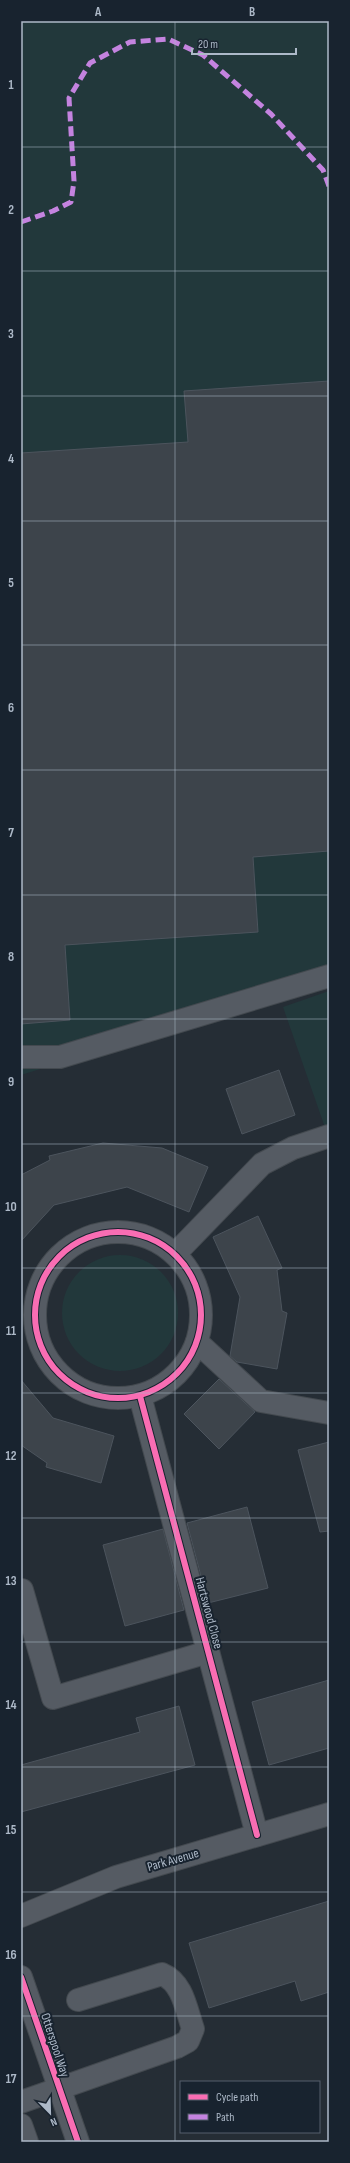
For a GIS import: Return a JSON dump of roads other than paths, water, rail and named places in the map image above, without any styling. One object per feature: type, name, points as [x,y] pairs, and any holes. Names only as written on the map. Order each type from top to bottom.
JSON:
[{"type":"street","points":[[21,1057],[60,1057],[329,976]]},
{"type":"street","points":[[175,1254],[262,1164],[293,1148],[329,1136]]},
{"type":"street","points":[[130,1232],[156,1240],[175,1254],[195,1280],[202,1307],[200,1334],[189,1360],[170,1381],[140,1396],[120,1399],[93,1395],[68,1383],[50,1364],[38,1339],[34,1312],[40,1284],[55,1260],[76,1243],[102,1233],[130,1232]]},
{"type":"street","points":[[197,1342],[261,1401],[329,1413]]},
{"type":"street","name":"Hartswood Close","points":[[140,1396],[257,1835]]},
{"type":"street","points":[[22,1590],[53,1698],[208,1652]]},
{"type":"street","name":"Park Avenue","points":[[21,1916],[116,1877],[329,1814]]},
{"type":"street","points":[[21,2102],[177,2047],[188,2041],[193,2029],[178,1986],[172,1978],[162,1974],[78,2000]]},
{"type":"street","name":"Otterspool Way","points":[[21,1977],[58,2088],[78,2142]]},
{"type":"street","points":[[21,2125],[27,2142]]}]
